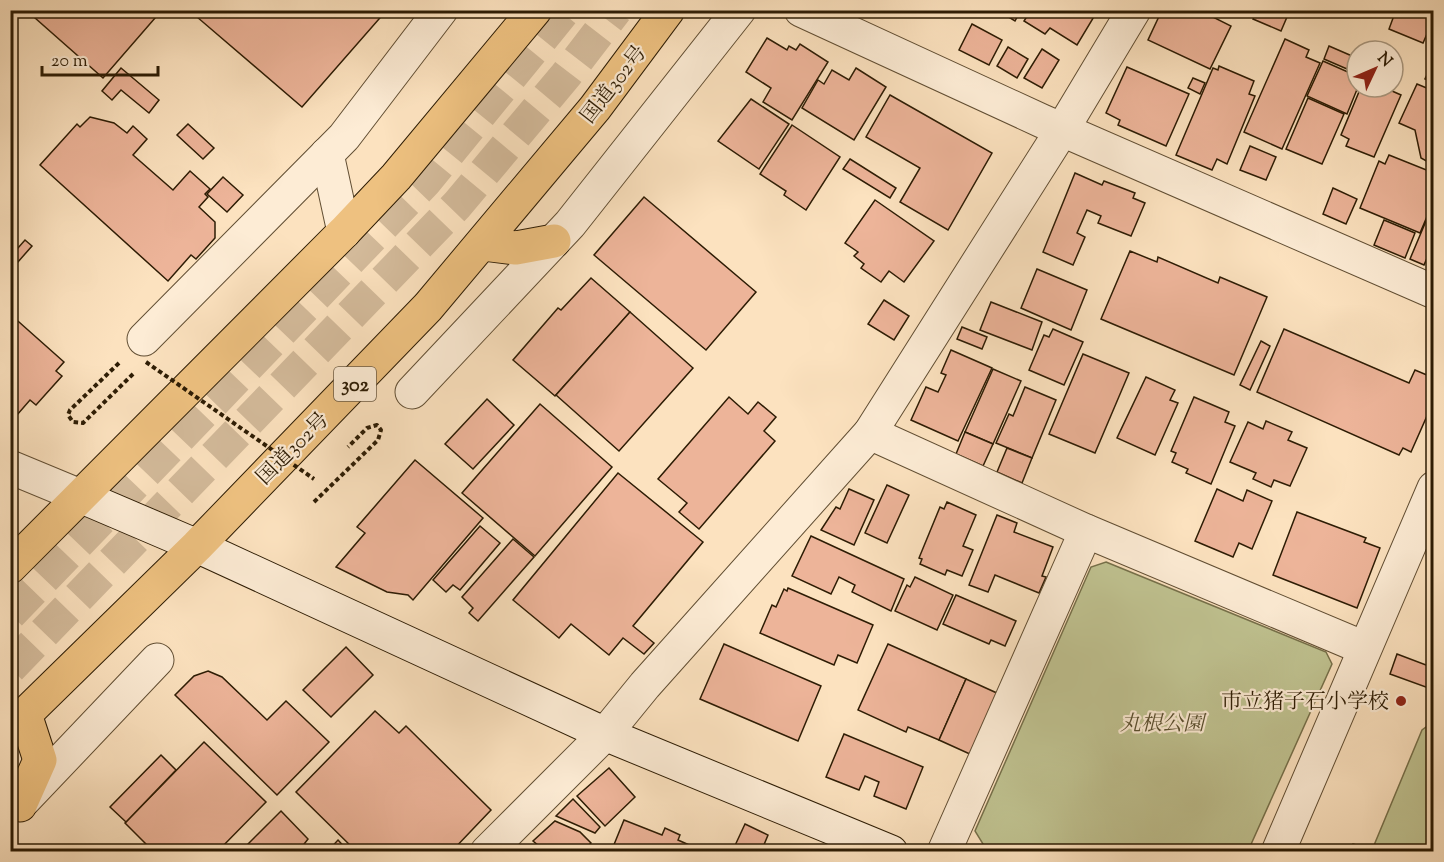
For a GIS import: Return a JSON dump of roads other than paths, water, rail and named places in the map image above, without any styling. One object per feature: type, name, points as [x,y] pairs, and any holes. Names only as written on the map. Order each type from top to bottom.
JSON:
[{"type":"highway","points":[[10,567],[396,177],[535,10]]},
{"type":"highway","name":"国道302号","points":[[18,722],[197,546],[420,316],[595,108],[668,10]]},
{"type":"highway","points":[[483,243],[516,248],[554,242]]},
{"type":"highway","points":[[15,810],[40,760],[18,722]]},
{"type":"street","points":[[144,339],[344,137],[441,10]]},
{"type":"street","points":[[412,392],[554,242],[630,150],[739,10]]},
{"type":"street","points":[[801,10],[1062,130],[1434,292]]},
{"type":"street","points":[[487,852],[605,734],[645,685],[870,433],[1062,130],[1134,10]]},
{"type":"street","points":[[327,154],[344,232]]},
{"type":"street","points":[[870,433],[1086,531],[1364,648]]},
{"type":"street","points":[[10,467],[197,546],[605,734],[891,852]]},
{"type":"street","points":[[1278,852],[1434,488]]},
{"type":"street","points":[[944,852],[1086,531]]},
{"type":"street","points":[[15,810],[157,660]]},
{"type":"tunnel","points":[[10,614],[425,182],[565,10]]},
{"type":"tunnel","points":[[10,668],[457,205],[566,75],[616,10]]},
{"type":"place","name":"市立猪子石小学校","points":[[1401,701]]},
{"type":"park label","name":"丸根公園","points":[[1162,723]]}]
